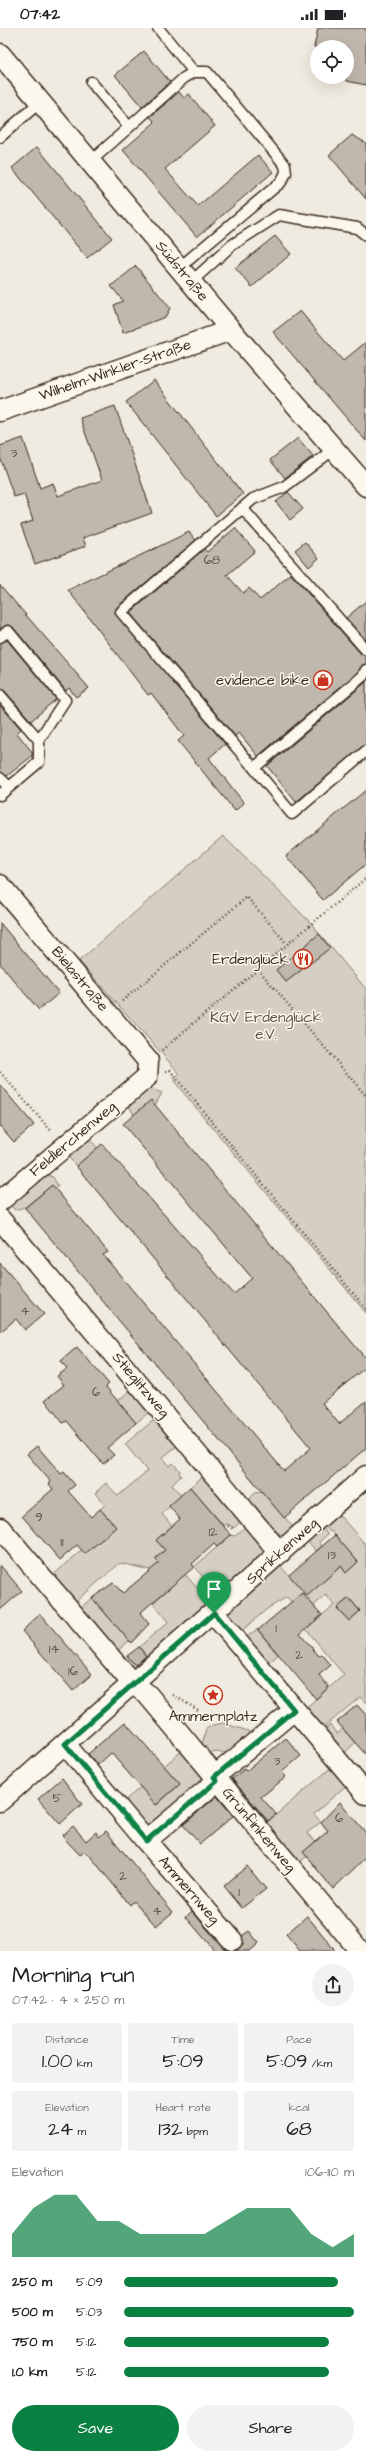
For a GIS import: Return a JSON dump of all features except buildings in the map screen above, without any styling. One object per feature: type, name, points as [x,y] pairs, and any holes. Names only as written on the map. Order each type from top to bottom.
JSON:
[{"type":"street","name":"Südstraße","points":[[0,54],[231,330],[366,486]]},
{"type":"street","name":"Wilhelm-Winkler-Straße","points":[[0,411],[231,330]]},
{"type":"street","name":"Bielastraße","points":[[0,885],[108,1013],[148,1069]]},
{"type":"street","name":"Feldlerchenweg","points":[[0,1201],[65,1146],[148,1069]]},
{"type":"street","name":"Stieglitzweg","points":[[0,1219],[280,1553]]},
{"type":"street","name":"Sprikkenweg","points":[[0,1801],[214,1613],[366,1476]]},
{"type":"street","name":"Grünfinkenweg","points":[[0,1528],[133,1684],[146,1694],[360,1951]]},
{"type":"street","points":[[214,1613],[366,1794]]},
{"type":"street","points":[[65,1744],[146,1841],[294,1710]]},
{"type":"street","name":"Ammernweg","points":[[146,1841],[232,1940]]},
{"type":"lane","points":[[158,28],[194,72]]},
{"type":"lane","points":[[90,162],[194,72],[207,72],[285,165],[286,173],[281,182],[185,275]]},
{"type":"lane","points":[[91,82],[129,127]]},
{"type":"lane","points":[[0,137],[40,102]]},
{"type":"lane","points":[[185,275],[279,215],[357,228],[366,235]]},
{"type":"lane","points":[[334,449],[284,488],[253,499],[121,612],[292,814],[366,751]]},
{"type":"lane","points":[[242,508],[366,650]]},
{"type":"lane","points":[[0,637],[8,631],[65,700],[39,740],[39,762],[0,795]]},
{"type":"lane","points":[[254,768],[363,676],[366,670]]},
{"type":"lane","points":[[0,695],[39,740]]},
{"type":"lane","points":[[0,778],[9,787]]},
{"type":"path","points":[[148,1069],[258,969],[366,878]]},
{"type":"path","points":[[108,1013],[247,897],[287,944]]},
{"type":"path","points":[[258,969],[366,1096]]},
{"type":"path","points":[[148,1069],[170,1070],[366,1309]]},
{"type":"path","points":[[0,1072],[65,1146]]},
{"type":"path","points":[[228,1526],[235,1530]]},
{"type":"green space","name":"KGV Erdenglück e.V.","points":[[223,836],[308,920],[366,989],[366,1313],[173,1080],[180,1074],[79,961]]},
{"type":"green space","points":[[150,1088],[162,1093],[155,1105],[151,1101],[134,1115],[129,1106]]},
{"type":"green space","points":[[89,1139],[98,1148],[76,1166],[68,1156]]},
{"type":"green space","points":[[46,1175],[53,1177],[58,1186],[55,1189],[52,1185],[25,1207],[15,1210],[10,1205]]},
{"type":"green space","points":[[131,1390],[149,1412],[136,1423],[117,1401]]},
{"type":"green space","points":[[155,1419],[178,1445],[162,1458],[169,1466],[173,1463],[180,1471],[179,1473],[181,1476],[172,1485],[181,1495],[162,1514],[172,1526],[156,1540],[165,1550],[155,1559],[162,1566],[171,1558],[210,1603],[135,1671],[123,1660],[127,1656],[137,1667],[148,1657],[139,1647],[168,1622],[153,1603],[172,1586],[166,1578],[160,1583],[150,1570],[120,1563],[74,1603],[51,1577],[98,1536],[102,1540],[116,1527],[100,1509],[105,1505],[95,1493],[106,1483],[118,1496],[147,1471],[125,1444]]},
{"type":"green space","points":[[202,1477],[205,1477],[241,1521],[234,1528],[228,1524],[224,1526],[190,1487]]},
{"type":"green space","points":[[366,1484],[366,1491],[339,1515],[366,1545],[366,1703],[360,1697],[321,1730],[303,1710],[344,1675],[306,1629],[334,1605],[326,1595],[303,1615],[287,1597],[267,1609],[238,1634],[223,1612],[280,1561],[282,1568],[301,1588],[319,1585],[341,1566],[346,1572],[358,1562],[322,1523]],"holes":[[[349,1598],[360,1611],[349,1621],[337,1608]]]},
{"type":"green space","points":[[261,1491],[296,1530],[288,1537],[277,1533],[248,1502],[255,1492]]},
{"type":"green space","points":[[320,1525],[328,1534],[319,1542],[322,1546],[316,1551],[305,1538]]},
{"type":"green space","points":[[246,1526],[257,1541],[265,1557],[219,1595],[194,1567],[231,1535],[235,1536]]},
{"type":"green space","points":[[92,1598],[129,1641],[116,1652],[79,1609]]},
{"type":"green space","points":[[257,1629],[278,1655],[265,1666],[243,1640]]},
{"type":"green space","points":[[223,1723],[248,1731],[249,1737],[232,1753],[206,1752],[202,1745],[206,1729],[213,1725]]},
{"type":"green space","points":[[330,1725],[337,1734],[343,1729],[355,1743],[342,1755],[322,1732]]},
{"type":"green space","points":[[184,1749],[209,1780],[149,1831],[122,1803],[141,1787],[157,1805],[180,1784],[164,1766]]},
{"type":"green space","points":[[334,1765],[349,1783],[314,1814],[321,1822],[307,1833],[315,1842],[307,1856],[297,1865],[263,1826]]},
{"type":"place","name":"evidence bike","points":[[323,680]]},
{"type":"place","name":"Erdenglück","points":[[303,959]]},
{"type":"place","name":"Ammernplatz","points":[[213,1695]]},
{"type":"route","points":[[214,1613],[294,1710],[214,1777],[217,1781],[146,1841],[65,1744],[214,1613]]}]
